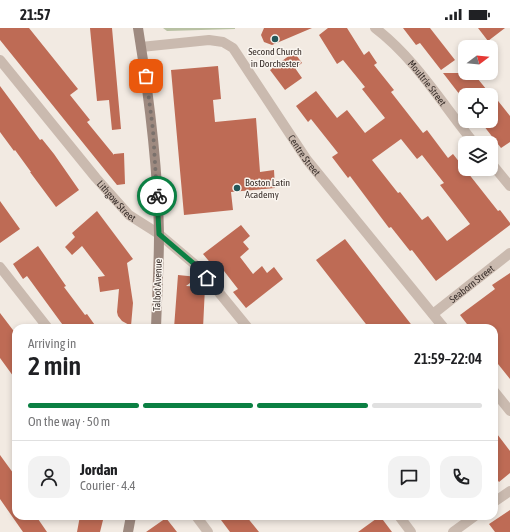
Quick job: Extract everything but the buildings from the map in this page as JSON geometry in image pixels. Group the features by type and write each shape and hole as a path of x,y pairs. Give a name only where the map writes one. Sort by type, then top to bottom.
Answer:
{"main road":[{"name":"Talbot Avenue","path":"138,28 153,130 159,234 156,324"},
{"path":"128,532 130,520"}],"street":[{"name":"Moultrie Street","path":"375,28 404,55 468,136"},
{"name":"Centre Street","path":"141,47 209,40 223,42 233,48 307,160 441,324"},
{"name":"Lithgow Street","path":"0,60 96,178 129,215 159,234 199,268 245,324"},
{"path":"498,171 510,186"},
{"name":"Seaborn Street","path":"432,314 510,253"},
{"path":"0,267 45,324"},
{"path":"498,396 510,411"},
{"path":"498,499 510,491"},
{"path":"199,520 208,532"},
{"path":"402,520 411,532"},
{"path":"453,532 470,520"}],"green space":[{"path":"163,28 235,28 235,29 167,31"}],"way so far":[{"path":"146,76 153,130 157,196"}],"place":[{"name":"Second Church in Dorchester","path":"275,39"},
{"name":"Boston Latin Academy","path":"237,188"}],"route":[{"path":"157,196 159,234 199,268 207,278"}]}
